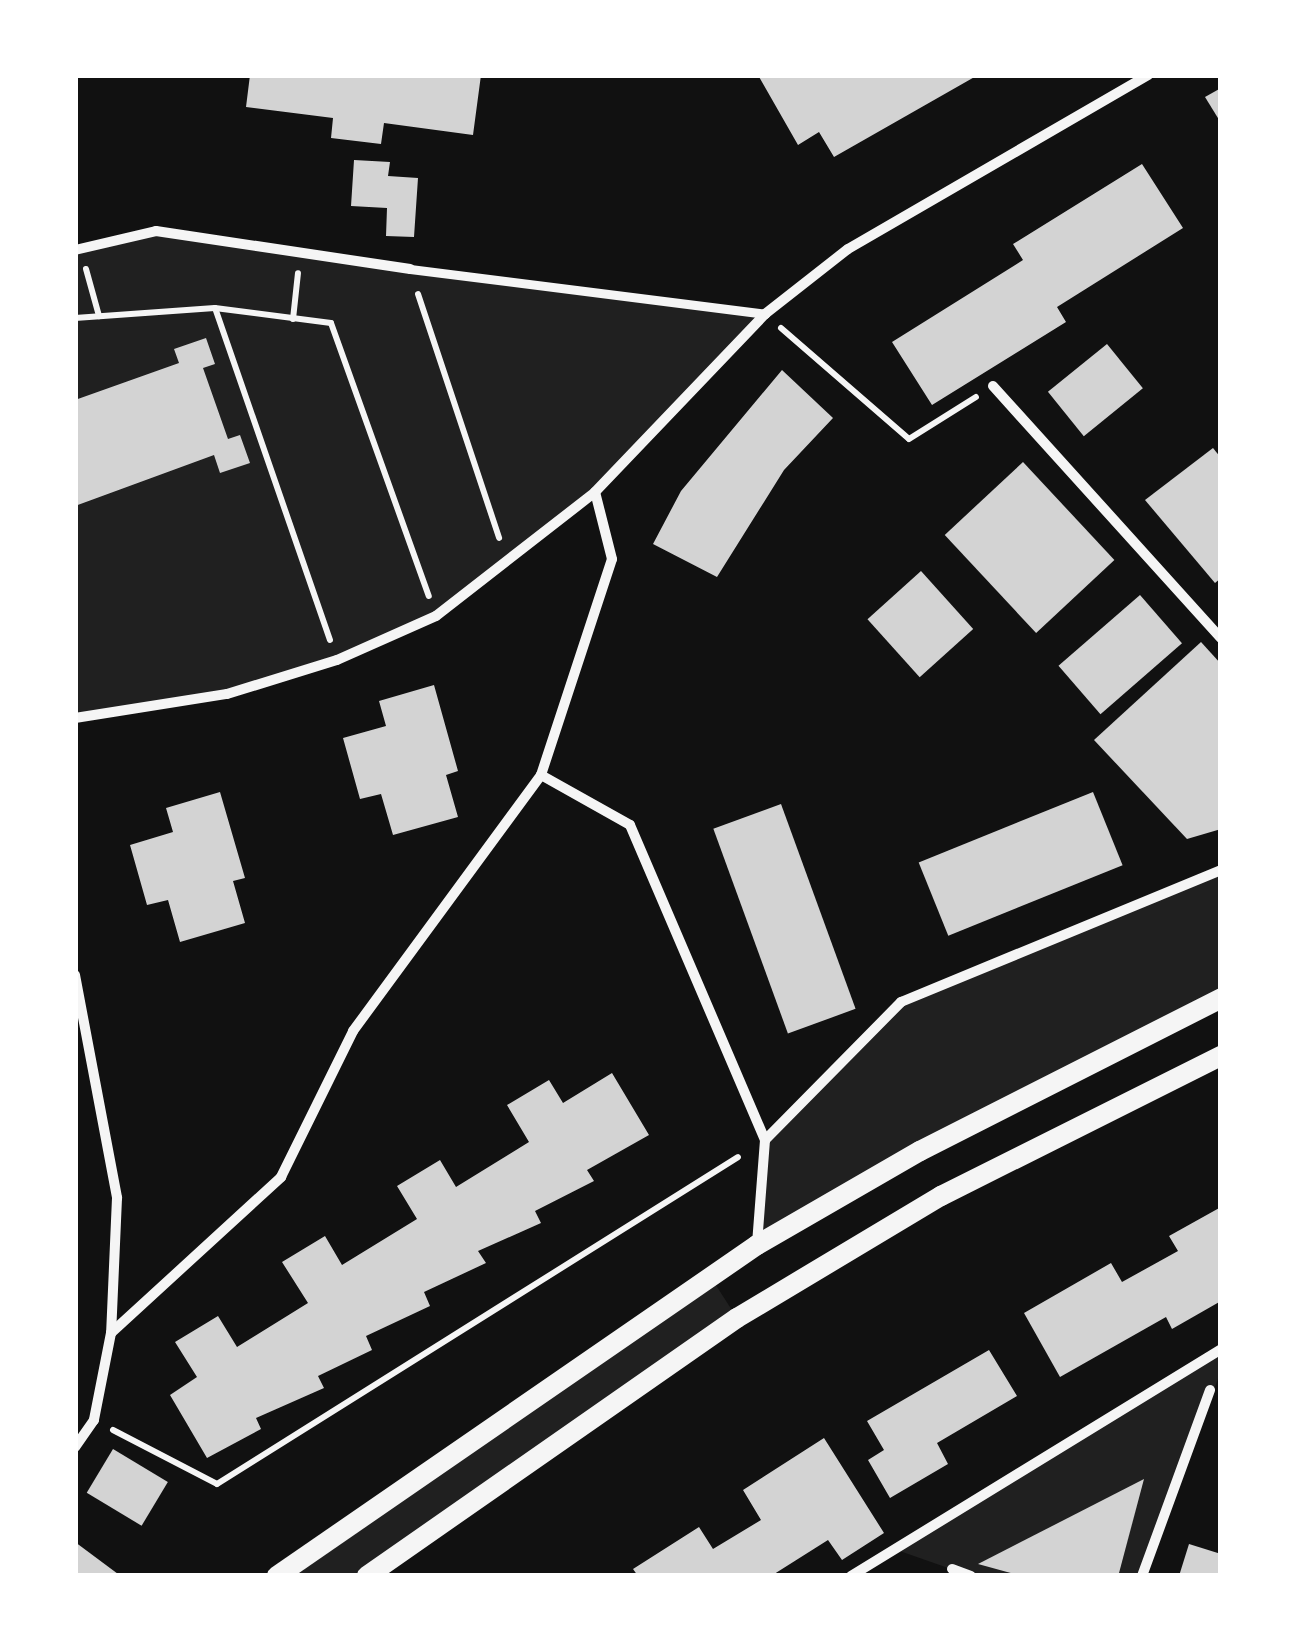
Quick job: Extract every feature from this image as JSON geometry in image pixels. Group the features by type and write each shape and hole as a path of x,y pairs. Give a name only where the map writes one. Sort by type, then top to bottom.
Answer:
{"main road":[{"path":"276,1576 757,1245 920,1150 1221,998"},
{"path":"367,1576 737,1318 940,1196 1221,1056"}],"street":[{"path":"75,718 227,694 337,660 436,616 508,566 595,492 765,314 848,250 1134,79 1148,75"},
{"path":"77,249 156,231 410,269 765,314"},
{"path":"994,386 1221,638"},
{"path":"110,1333 281,1177 353,1031 541,775 612,558 595,492"},
{"path":"541,775 630,825 765,1140 757,1245"},
{"path":"765,1140 901,1002 1221,870"},
{"path":"75,975 117,1198 110,1333 94,1420 75,1447"},
{"path":"851,1576 1221,1350"},
{"path":"1142,1576 1210,1390"},
{"path":"952,1569 972,1576"}],"path":[{"path":"77,249 99,316"},
{"path":"293,318 300,252"},
{"path":"410,269 508,566"},
{"path":"215,308 337,660"},
{"path":"75,318 215,308 331,324 436,616"},
{"path":"765,314 910,439 994,386"},
{"path":"94,1420 216,1484 765,1140"}],"shaded area":[{"path":"156,231 765,314 595,493 436,616 337,660 227,694 75,718 75,250"},
{"path":"1221,870 1221,998 757,1245 765,1140 901,1002"},
{"path":"710,1276 737,1318 367,1576 277,1576"},
{"path":"1221,1349 1221,1371 1142,1576 971,1576 894,1549"}],"building":[{"path":"250,75 481,75 473,135 384,123 381,144 331,138 333,118 246,107"},
{"path":"758,75 978,75 834,157 819,132 798,145"},
{"path":"1221,88 1221,123 1205,97"},
{"path":"354,160 390,162 388,176 418,178 414,237 386,236 387,208 351,206"},
{"path":"1142,164 1183,228 1057,307 1066,322 932,405 892,342 1023,260 1013,244"},
{"path":"206,338 215,364 203,368 228,439 240,435 250,463 220,473 214,455 75,506 75,400 179,363 174,349"},
{"path":"1107,344 1143,388 1084,436 1048,392"},
{"path":"782,370 833,418 784,470 717,577 653,544 681,491"},
{"path":"1213,448 1221,458 1221,578 1215,583 1145,500"},
{"path":"1023,462 1114,560 1036,633 945,535"},
{"path":"921,571 973,629 920,677 867,619"},
{"path":"1140,595 1182,643 1100,714 1058,666"},
{"path":"1201,642 1221,664 1221,829 1187,839 1094,740"},
{"path":"434,685 458,771 446,775 458,817 393,835 381,794 360,799 343,738 386,726 379,701"},
{"path":"220,792 245,878 233,881 245,923 180,942 168,900 147,905 130,845 173,832 166,808"},
{"path":"1093,792 1123,865 948,936 919,862"},
{"path":"781,804 856,1009 788,1033 713,829"},
{"path":"612,1073 649,1135 587,1170 594,1181 535,1211 541,1223 478,1251 486,1263 424,1292 430,1306 366,1336 372,1350 318,1376 324,1388 256,1418 261,1429 207,1458 170,1395 197,1377 175,1342 218,1316 237,1347 308,1303 282,1262 325,1236 342,1265 417,1219 397,1186 440,1160 456,1187 529,1142 507,1105 549,1080 563,1103"},
{"path":"1221,1207 1221,1301 1172,1329 1166,1317 1060,1377 1024,1313 1111,1263 1122,1282 1178,1251 1169,1236"},
{"path":"989,1350 1017,1396 937,1443 948,1464 890,1498 868,1460 884,1450 867,1421"},
{"path":"824,1438 884,1533 842,1560 828,1540 771,1576 638,1576 633,1569 699,1527 713,1549 761,1520 743,1490"},
{"path":"113,1449 168,1482 142,1526 87,1493"},
{"path":"1144,1479 1119,1573 1022,1576 978,1564"},
{"path":"75,1542 118,1574 117,1576 75,1576"},
{"path":"1189,1544 1221,1554 1221,1576 1179,1576"}]}
